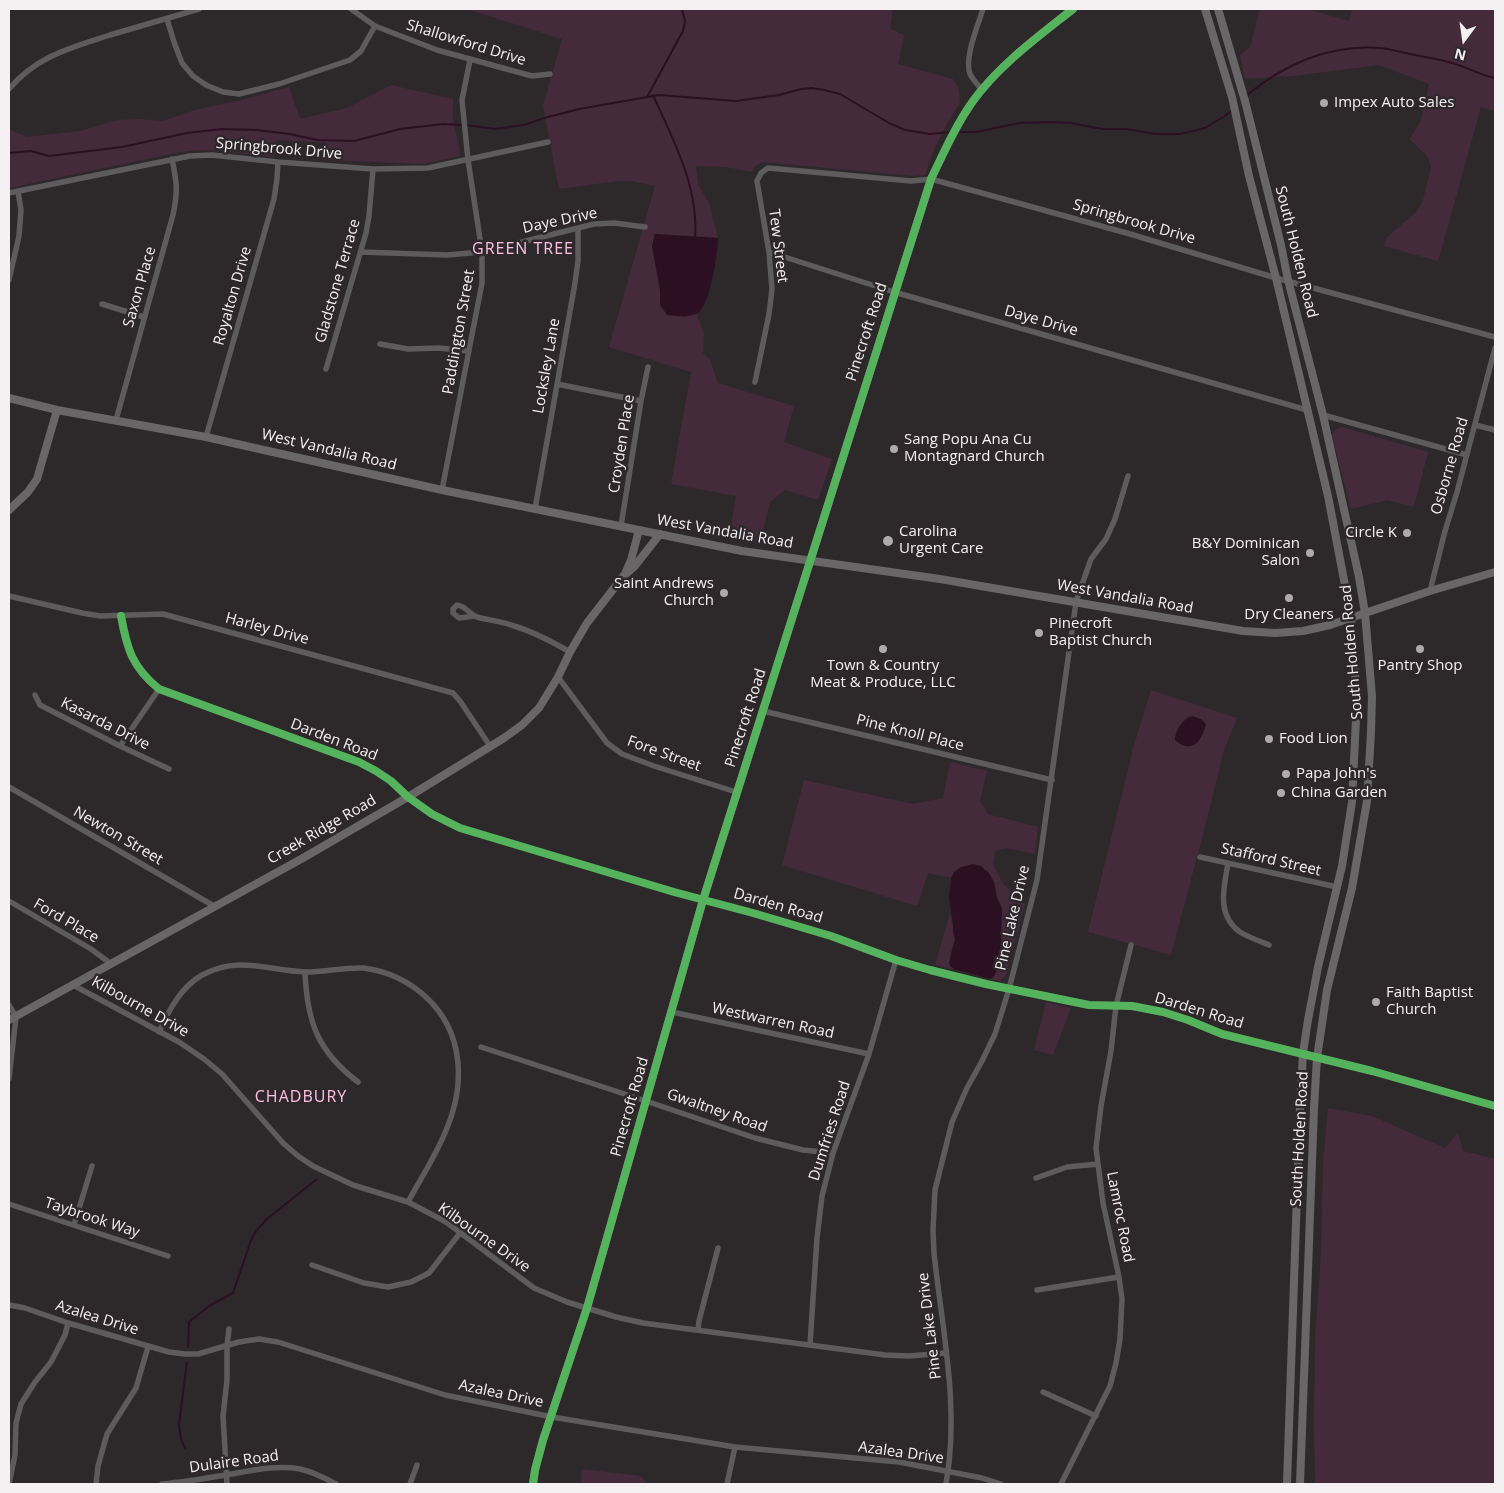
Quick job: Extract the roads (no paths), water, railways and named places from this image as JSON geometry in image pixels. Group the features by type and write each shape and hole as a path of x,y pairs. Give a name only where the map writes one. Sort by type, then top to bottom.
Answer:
{"main road":[{"name":"Pinecroft Road","path":"533,1484 543,1440 587,1308 703,900 931,179 953,133 982,90 1035,39 1073,9"},
{"name":"South Holden Road","path":"1205,9 1232,97 1249,176 1276,278 1328,496 1351,617 1355,662 1355,751 1352,802 1346,848 1318,967 1303,1053 1287,1484"},
{"name":"South Holden Road","path":"1218,9 1254,135 1288,280 1323,415 1359,577 1365,613 1372,696 1367,801 1352,888 1327,990 1317,1058 1300,1484"},
{"name":"West Vandalia Road","path":"9,398 57,410 206,437 442,490 742,551 940,579 1243,631 1275,633 1303,631 1330,625 1430,591 1495,572"},
{"path":"9,510 28,492 37,479 57,410"},
{"name":"Creek Ridge Road","path":"13,1018 303,858 408,797 522,725 539,708 587,622 625,574 639,530"},
{"path":"625,574 634,567 660,534"}],"street":[{"path":"9,89 21,75 53,54 199,9"},
{"name":"Shallowford Drive","path":"351,9 375,26 437,50 532,76 550,74"},
{"path":"982,9 968,65 971,75 982,90"},
{"path":"167,18 182,64 193,76 206,85 223,92 239,94 279,84 350,60 360,51 375,26"},
{"name":"Paddington Street","path":"442,490 482,283 482,252 468,160 462,100 470,60"},
{"name":"Springbrook Drive","path":"9,193 190,156 212,155 373,169 428,168 548,142"},
{"name":"Saxon Place","path":"116,420 176,197 177,182 172,159"},
{"name":"Royalton Drive","path":"206,437 274,199 278,162"},
{"name":"Springbrook Drive","path":"760,173 768,168 911,181 931,179 1139,236 1276,278 1495,337"},
{"name":"Gladstone Terrace","path":"326,369 361,252 369,216 373,169"},
{"name":"Tew Street","path":"755,382 772,289 769,252 757,181 760,173"},
{"path":"9,280 19,236 21,210 18,191"},
{"name":"Daye Drive","path":"361,252 447,255 482,252 594,224 614,222 645,227"},
{"name":"Locksley Lane","path":"535,509 575,283 578,261 578,228"},
{"name":"Daye Drive","path":"769,252 894,292 1307,410"},
{"path":"102,304 144,317"},
{"path":"380,344 408,349 439,348 469,351"},
{"name":"Osborne Road","path":"1430,591 1495,348"},
{"name":"Croyden Place","path":"621,526 648,367"},
{"path":"557,384 641,401"},
{"path":"1323,415 1467,455"},
{"path":"1475,425 1495,430"},
{"name":"Pine Lake Drive","path":"946,1484 949,1472 951,1442 951,1394 934,1253 935,1190 952,1122 966,1088 995,1034 1009,988 1037,880 1076,602 1091,559 1106,539 1115,519 1128,476"},
{"name":"Harley Drive","path":"9,596 100,616 163,614 452,693 460,701 490,746"},
{"name":"Darden Road","path":"121,616 126,642 136,664 146,679 159,689 359,762 376,771 432,814 460,828 664,890 831,936 896,960 956,977 1089,1005 1132,1006 1163,1012 1222,1034 1372,1071 1495,1106"},
{"path":"475,616 528,630 570,652"},
{"name":"Fore Street","path":"558,677 607,743 622,754 736,792"},
{"path":"120,746 159,689"},
{"name":"Kasarda Drive","path":"35,695 40,705 169,769"},
{"name":"Pine Knoll Place","path":"763,711 1052,780"},
{"name":"Newton Street","path":"9,787 214,906"},
{"name":"Stafford Street","path":"1200,857 1337,888"},
{"path":"1228,863 1222,894 1224,908 1230,923 1241,932 1269,944"},
{"name":"Ford Place","path":"9,901 91,949 110,963"},
{"name":"Lamroc Road","path":"1061,1484 1110,1386 1116,1363 1122,1319 1120,1277 1103,1203 1096,1148 1112,1050 1116,1006 1132,945"},
{"name":"Dumfries Road","path":"810,1345 817,1238 828,1170 869,1054 896,960"},
{"path":"159,1032 167,1015 187,986 202,975 234,964 305,972 364,968 405,980 435,1005 448,1024 458,1051 459,1080 456,1104 447,1129 408,1202"},
{"path":"305,972 306,996 310,1016 318,1037 331,1056 358,1082"},
{"name":"Kilbourne Drive","path":"73,985 196,1053 222,1074 283,1143 313,1166 353,1185 408,1202 446,1222 534,1288 587,1308 643,1323 899,1356 946,1353"},
{"path":"9,1005 13,1018 9,1079"},
{"name":"Westwarren Road","path":"672,1012 869,1054"},
{"name":"Gwaltney Road","path":"481,1047 646,1100 755,1138 803,1150 833,1153"},
{"path":"1036,1178 1067,1167 1098,1164"},
{"path":"74,1225 92,1166"},
{"name":"Taybrook Way","path":"9,1204 168,1256"},
{"path":"312,1266 364,1283 380,1286 388,1287 411,1282 429,1273 460,1233"},
{"path":"698,1330 698,1321 718,1248"},
{"path":"1037,1290 1120,1277"},
{"name":"Azalea Drive","path":"9,1305 25,1308 148,1347 185,1354 198,1354 239,1342 259,1339 278,1342 445,1395 552,1417 735,1447 899,1462 982,1478 1001,1484"},
{"path":"9,1484 15,1455 16,1423 21,1404 51,1362 65,1335 68,1323"},
{"path":"227,1484 223,1416 227,1380 229,1329"},
{"path":"96,1484 98,1466 107,1434 136,1388 148,1347"},
{"path":"1043,1392 1096,1416"},
{"path":"727,1484 735,1447"},
{"path":"410,1484 418,1465"},
{"name":"Dulaire Road","path":"162,1484 187,1483 283,1466 303,1469 336,1484"}],"waterway":[{"path":"647,97 683,31 685,21 682,9"},
{"path":"1246,96 1276,74 1292,66 1326,53 1343,49 1384,48 1442,60 1495,78"},
{"path":"467,125 495,129 523,125 579,109 659,95 736,101 812,88 840,94 889,123 905,130 930,134 951,132"},
{"path":"653,95 676,146 689,182 693,200 695,237"},
{"path":"956,132 976,132 1019,123 1053,122 1071,123 1102,129 1126,129 1155,134 1180,134 1205,128 1233,110"},
{"path":"9,153 31,151 49,156 122,147 187,133 221,129 257,130 317,140 354,141 400,129 443,124 462,125"},
{"path":"188,1347 189,1322 209,1306 233,1293 251,1240 257,1230 267,1219 317,1179"},
{"path":"185,1448 181,1439 179,1425 187,1362"}],"place":[{"name":"Impex Auto Sales","path":"1324,103"},
{"name":"Sang Popu Ana Cu Montagnard Church","path":"894,449"},
{"name":"Circle K","path":"1407,533"},
{"name":"Carolina Urgent Care","path":"888,541"},
{"name":"B&Y Dominican Salon","path":"1310,553"},
{"name":"Saint Andrews Church","path":"724,593"},
{"name":"Dry Cleaners","path":"1289,598"},
{"name":"Pinecroft Baptist Church","path":"1039,633"},
{"name":"Town & Country Meat & Produce, LLC","path":"883,649"},
{"name":"Pantry Shop","path":"1420,649"},
{"name":"Food Lion","path":"1269,739"},
{"name":"Papa John's","path":"1286,774"},
{"name":"China Garden","path":"1281,793"},
{"name":"Faith Baptist Church","path":"1376,1002"}],"district":[{"name":"GREEN TREE","path":"523,249"},
{"name":"CHADBURY","path":"301,1097"}]}
